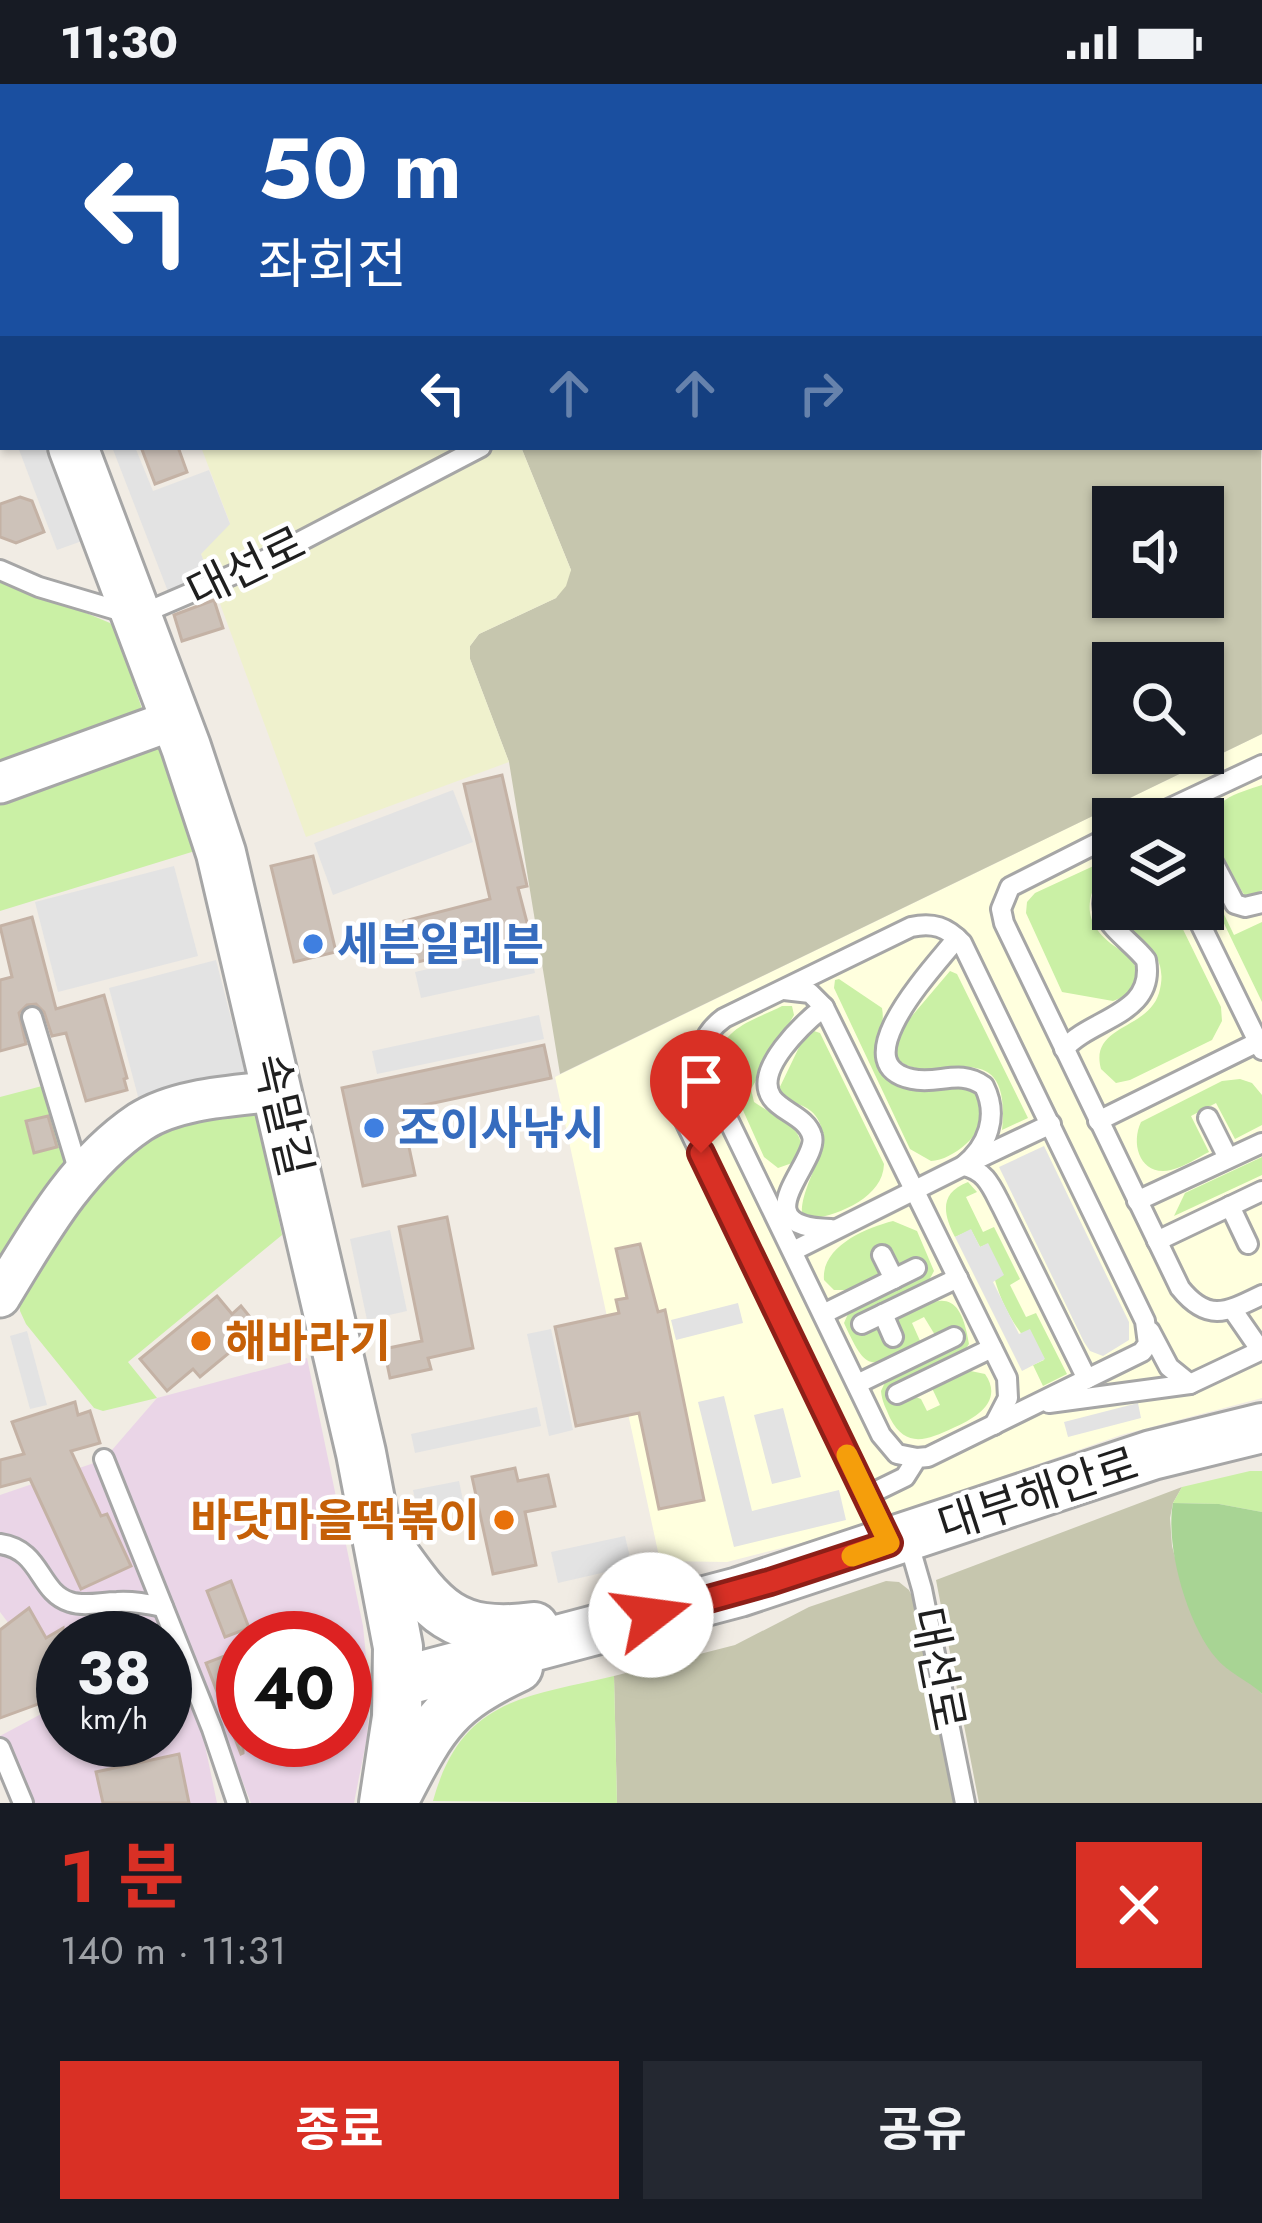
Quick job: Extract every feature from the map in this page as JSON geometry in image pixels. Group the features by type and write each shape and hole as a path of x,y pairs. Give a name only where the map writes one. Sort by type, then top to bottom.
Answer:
{"street":[{"name":"속말길","path":"75,450 176,719 232,893 393,1610 399,1682 388,1803"},
{"path":"0,783 176,719"},
{"path":"0,1297 80,1176 141,1121 174,1108 277,1090"},
{"name":"대부해안로","path":"399,1682 770,1582 1152,1455 1258,1430"},
{"path":"378,1532 416,1587 442,1614 484,1630 542,1626 663,1598 708,1600"},
{"path":"388,1803 428,1734 472,1691 540,1660 742,1606 770,1582"}],"lane":[{"name":"대선로","path":"0,570 39,587 137,616 251,567 476,450"},
{"path":"1208,798 1262,765"},
{"path":"1092,845 1021,879 1004,898 1004,923 1180,1288 1203,1310 1232,1309 1262,1295"},
{"path":"1224,883 1235,904 1262,903"},
{"path":"917,1459 889,1446 708,1078 702,1052 709,1029 911,927 940,926 958,938 1145,1321 1169,1367 1190,1384"},
{"path":"1064,1048 1084,1029 1129,1010 1146,986 1146,961 1114,930"},
{"path":"1098,1120 1261,1044 1204,930"},
{"path":"958,938 898,1014 886,1042 890,1063 905,1077 964,1076 984,1086 992,1109 989,1130 983,1146 963,1166"},
{"path":"778,991 810,993 824,1007 1009,1388 1006,1406 994,1425"},
{"path":"824,1007 781,1051 767,1087 774,1101 802,1122 813,1138 792,1180 790,1212 801,1225 835,1229"},
{"path":"32,1017 80,1176"},
{"name":"대선로","path":"668,1084 866,1496 898,1540 922,1589 965,1803"},
{"path":"1208,1118 1228,1158"},
{"path":"793,1250 1051,1124"},
{"path":"1137,1201 1262,1143"},
{"path":"963,1166 988,1180 1087,1379"},
{"path":"1157,1241 1262,1191"},
{"path":"1230,1206 1248,1244"},
{"path":"882,1255 894,1279"},
{"path":"823,1314 916,1268"},
{"path":"862,1324 958,1278"},
{"path":"1038,1403 1190,1384 1262,1350 1232,1309"},
{"path":"883,1314 893,1336"},
{"path":"866,1496 905,1477 917,1459 1142,1352 1148,1344 1145,1321"},
{"path":"921,1326 932,1347"},
{"path":"857,1384 954,1337"},
{"path":"898,1394 992,1348"},
{"path":"922,1382 932,1403"},
{"path":"104,1459 236,1803"},
{"path":"0,1544 32,1559 58,1597 73,1604 138,1602 164,1607"},
{"path":"0,1748 22,1803"}],"shaded area":[{"path":"19,450 48,450 82,541 57,550"},
{"path":"113,450 136,450 153,491 209,470 230,524 201,554 210,578 169,594"},
{"path":"202,450 464,450 210,578 201,554 230,523"},
{"path":"490,450 522,450 571,570 556,598 479,634 470,646 470,659 509,762 306,837 215,590"},
{"path":"522,450 1261,450 1262,734 1224,752 1224,642 1092,642 1092,774 1179,774 1130,798 1092,798 1092,816 560,1074 509,762 470,659 470,646 479,634 556,598 571,570"},
{"path":"1262,734 1262,1398 1121,1435 841,1533 727,1562 660,1561 555,1077 1092,816 1092,930 1224,930 1224,798 1130,798 1180,774 1224,774 1224,752"},
{"path":"453,790 473,842 333,895 314,843"},
{"path":"174,866 198,956 58,992 35,902"},
{"path":"529,946 535,973 421,998 415,972"},
{"path":"216,960 246,1076 140,1104 109,988"},
{"path":"539,1015 544,1039 377,1074 372,1051"},
{"path":"1044,1146 1129,1322 1129,1340 1103,1356 1090,1351 1084,1342 999,1167"},
{"path":"971,1229 980,1247 988,1243 1004,1275 993,1282 1019,1334 1030,1329 1045,1359 1022,1371 955,1237"},
{"path":"390,1230 407,1311 367,1320 350,1239"},
{"path":"738,1303 743,1323 676,1340 671,1320"},
{"path":"551,1329 573,1430 549,1436 527,1334"},
{"path":"27,1331 47,1405 30,1409 10,1336"},
{"path":"307,1358 360,1611 216,1611 216,1714 192,1653 192,1611 175,1611 112,1450 157,1398"},
{"path":"724,1396 752,1511 839,1490 846,1520 734,1547 698,1402"},
{"path":"1138,1403 1141,1418 1068,1437 1064,1422"},
{"path":"537,1407 541,1426 415,1453 411,1434"},
{"path":"783,1408 801,1477 772,1484 754,1415"},
{"path":"94,1463 154,1611 36,1611 36,1659 0,1612 0,1495"},
{"path":"459,1481 464,1505 418,1514 413,1490"},
{"path":"1182,1487 1170,1518 1185,1594 1204,1639 1262,1694 1262,1803 979,1803 936,1580"},
{"path":"625,1536 632,1566 558,1583 551,1552"},
{"path":"886,1581 899,1582 909,1590 917,1606 954,1803 617,1803 614,1676 735,1645 809,1607"},
{"path":"192,1706 217,1803 31,1803 0,1736 36,1717 36,1767 192,1767"},
{"path":"237,1767 361,1767 354,1803 251,1803"}],"green space":[{"path":"0,577 110,623 144,715 0,769"},
{"path":"160,743 195,851 0,911 0,801"},
{"path":"1262,785 1262,890 1246,898 1224,858 1224,801"},
{"path":"1092,867 1092,930 1131,956 1139,977 1131,994 1113,1001 1062,992 1026,913 1027,902 1035,893"},
{"path":"1224,914 1234,935 1262,922 1262,1002 1224,923"},
{"path":"1129,930 1183,930 1221,1007 1222,1021 1212,1040 1116,1083 1101,1069 1100,1055 1111,1035 1144,1014 1159,993 1161,974 1150,949"},
{"path":"950,971 957,974 1028,1118 1002,1130 1002,1097 994,1078 980,1069 908,1066 895,1055 900,1030"},
{"path":"839,979 882,1008 877,1049 886,1078 912,1090 965,1085 982,1100 982,1122 955,1153 931,1161 910,1149 834,988"},
{"path":"782,1006 792,1006 794,1015 751,1089 754,1102 797,1133 800,1151 795,1162 778,1168 764,1157 719,1057 734,1031"},
{"path":"814,1031 820,1033 884,1164 882,1176 868,1195 847,1208 812,1219 802,1212 821,1147 819,1122 807,1108 777,1093 803,1039"},
{"path":"1222,1081 1252,1083 1262,1095 1262,1125 1235,1139 1216,1103 1191,1116 1209,1152 1171,1170 1145,1164 1137,1140 1141,1122"},
{"path":"46,1085 67,1165 0,1271 0,1097"},
{"path":"229,1109 257,1114 282,1235 128,1362 157,1398 103,1411 94,1408 26,1324 20,1295 75,1201 115,1163 163,1128"},
{"path":"1262,1157 1262,1175 1174,1216 1185,1193"},
{"path":"968,1182 977,1192 966,1197 983,1232 994,1227 1020,1279 1010,1285 1026,1317 1036,1313 1067,1374 1043,1386 1033,1365 1044,1360 1005,1307 988,1244 980,1247 971,1230 955,1237 948,1220 948,1198"},
{"path":"893,1221 917,1231 934,1271 927,1284 853,1318 860,1334 879,1329 891,1345 903,1339 894,1319 944,1301 959,1311 969,1344 962,1354 891,1388 921,1399 927,1411 940,1405 931,1386 966,1370 985,1374 990,1384 989,1400 978,1414 926,1438 910,1438 896,1428 881,1391 887,1378 962,1342 956,1328 935,1335 924,1317 912,1323 921,1343 873,1362 860,1353 844,1323 851,1307 924,1275 917,1258 848,1290 834,1290 824,1280 825,1268 837,1249 858,1234"},
{"path":"1262,1471 1262,1512 1219,1504 1173,1503 1182,1487"},
{"path":"1173,1503 1219,1504 1262,1512 1262,1694 1221,1663 1196,1625 1175,1562"},
{"path":"614,1676 617,1803 433,1801 460,1741 479,1722 525,1698"}],"building":[{"path":"142,450 179,450 187,472 155,484"},
{"path":"20,497 32,501 44,532 16,543 0,537 0,504"},
{"path":"214,600 223,628 182,641 174,615"},
{"path":"502,775 527,886 518,888 530,934 414,963 404,921 490,899 464,784"},
{"path":"313,856 336,952 294,962 271,866"},
{"path":"32,917 56,1009 104,995 127,1090 86,1101 66,1033 52,1036 36,1004 19,1013 26,1044 0,1051 0,980 12,977 0,926"},
{"path":"544,1045 551,1078 401,1110 415,1175 363,1186 342,1088"},
{"path":"48,1116 57,1147 34,1153 26,1121"},
{"path":"447,1217 473,1348 428,1358 431,1369 390,1378 384,1349 422,1341 399,1227"},
{"path":"640,1244 658,1312 665,1310 704,1500 659,1509 639,1413 576,1426 555,1327 619,1313 616,1300 627,1298 616,1249"},
{"path":"217,1296 232,1314 241,1306 259,1328 200,1377 193,1369 167,1391 140,1359"},
{"path":"75,1402 78,1415 90,1411 100,1443 71,1451 131,1566 81,1589 30,1479 0,1487 0,1460 24,1454 12,1422"},
{"path":"515,1468 518,1481 548,1475 555,1506 525,1512 536,1565 493,1574 472,1477"},
{"path":"231,1581 242,1611 216,1614 207,1591"},
{"path":"29,1608 36,1620 36,1705 0,1718 0,1630"},
{"path":"216,1659 216,1689 206,1663"},
{"path":"119,1767 182,1767 189,1803 103,1803 96,1772"}],"slow traffic":[{"path":"847,1455 889,1543 852,1556"}],"place":[{"name":"세븐일레븐","path":"313,944"},
{"name":"조이사낚시","path":"374,1128"},
{"name":"해바라기","path":"201,1341"},
{"name":"바닷마을떡볶이","path":"504,1520"}],"route":[{"path":"651,1615 889,1543 701,1153"}]}
